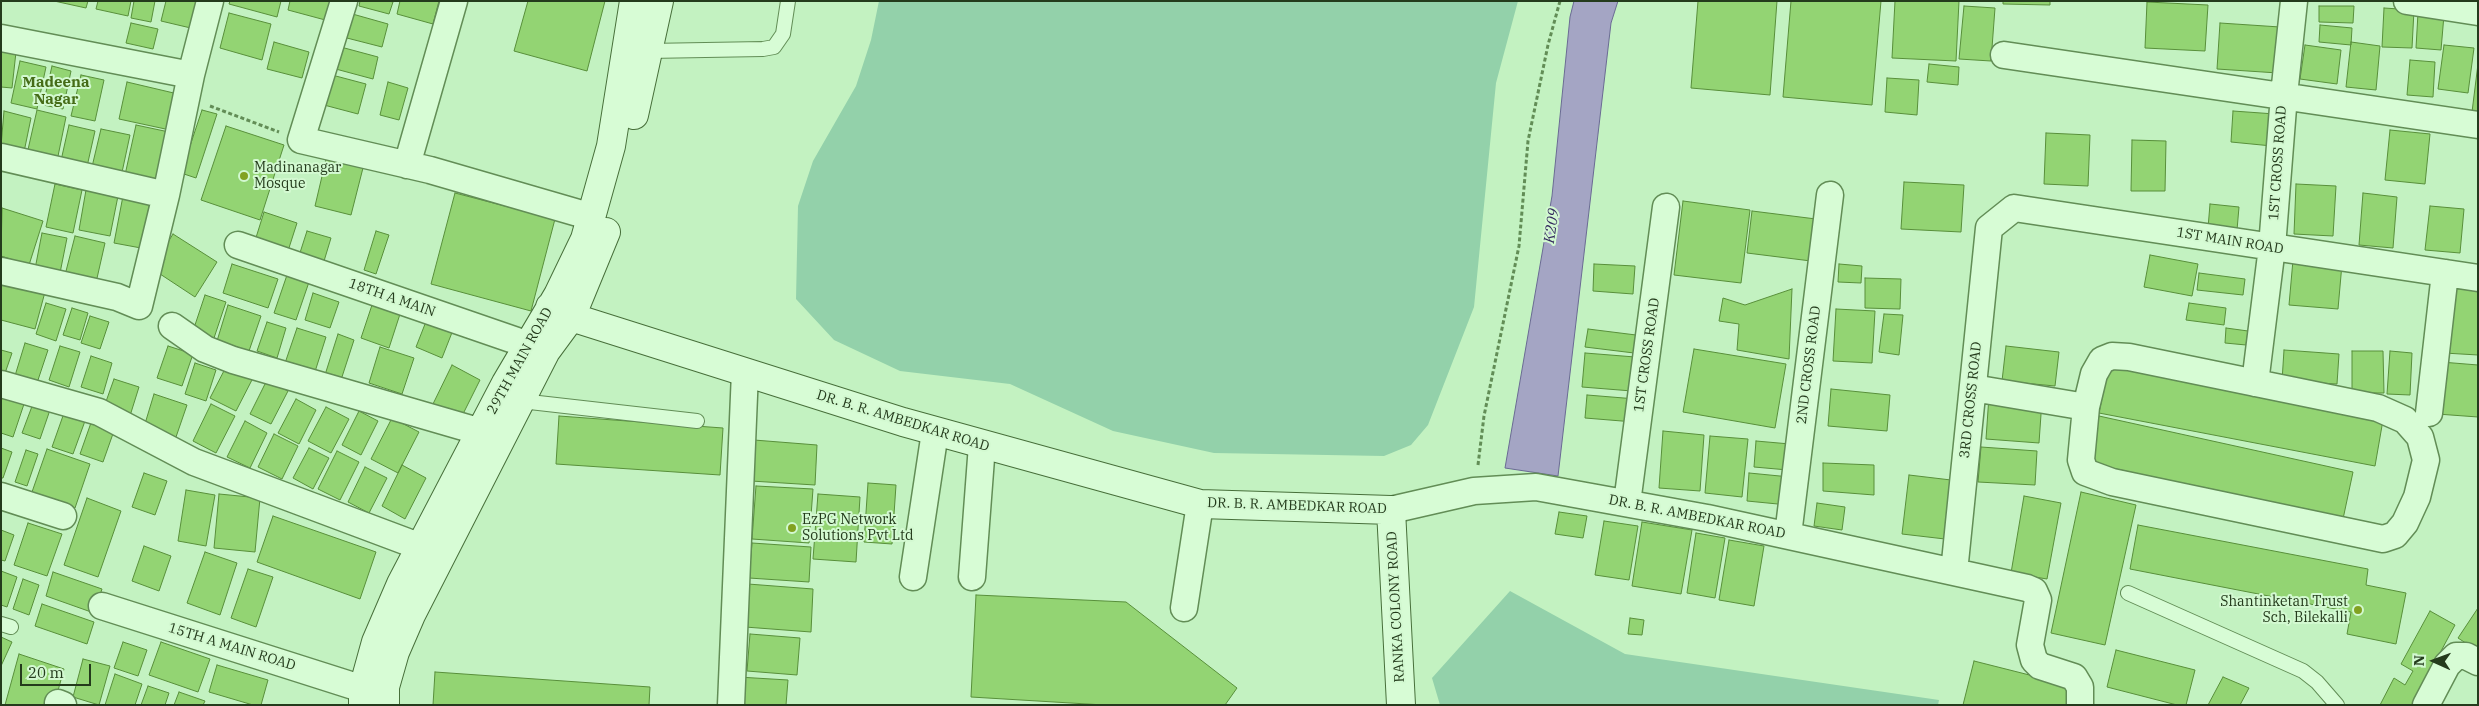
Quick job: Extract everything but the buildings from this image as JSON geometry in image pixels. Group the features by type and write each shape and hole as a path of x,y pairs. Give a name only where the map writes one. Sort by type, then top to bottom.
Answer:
{"main road":[{"name":"29TH MAIN ROAD","path":"560,312 592,217 611,146 634,1"},
{"name":"29TH MAIN ROAD","path":"363,697 376,642 401,584 480,432 560,312 603,243 624,162 658,1"},
{"name":"DR. B. R. AMBEDKAR ROAD","path":"560,312 935,432 1200,504 1392,510"},
{"name":"29TH MAIN ROAD","path":"385,705 385,687 411,615 521,401 536,348"},
{"name":"RANKA COLONY ROAD","path":"1392,510 1401,705"}],"street":[{"path":"1,270 117,297 139,306 166,195 188,86 210,1"},
{"path":"344,1 301,140 407,165 592,217"},
{"path":"407,165 454,1"},
{"name":"1ST CROSS ROAD","path":"2255,384 2272,247 2284,95 2294,1"},
{"path":"2407,1 2478,12"},
{"path":"1,38 188,86"},
{"path":"2004,55 2478,125"},
{"path":"1,157 166,195"},
{"name":"2ND CROSS ROAD","path":"1788,536 1830,195"},
{"name":"1ST CROSS ROAD","path":"1627,503 1666,207"},
{"name":"1ST MAIN ROAD","path":"1989,228 2014,208 2478,278"},
{"name":"3RD CROSS ROAD","path":"1954,572 1989,228"},
{"name":"18TH A MAIN","path":"238,245 536,348"},
{"path":"2429,413 2444,273"},
{"path":"172,326 205,349 233,360 480,432"},
{"path":"2112,356 2129,357 2378,408 2405,420 2410,425 2420,436 2426,460 2417,497 2405,523 2395,535 2383,539 2112,482 2085,472 2081,460 2086,407 2094,374 2102,360 2112,356"},
{"path":"731,705 745,372"},
{"path":"1,384 99,412 194,462 421,547"},
{"path":"1972,388 2086,407"},
{"path":"913,577 935,432"},
{"path":"972,577 982,445"},
{"name":"DR. B. R. AMBEDKAR ROAD","path":"1392,510 1474,491 1536,487 1627,503 1788,536 2034,591 2038,600 2030,645 2031,653 2034,660 2040,666 2074,677 2080,687 2080,705"},
{"path":"1,496 63,516"},
{"path":"1184,608 1200,504"},
{"name":"15TH A MAIN ROAD","path":"102,606 363,697"},
{"path":"2426,705 2446,665 2456,656 2466,656 2478,662"}],"lane":[{"path":"648,51 762,49 774,47 783,34 788,1"},
{"path":"521,401 697,421"},
{"path":"2128,593 2303,671 2318,682 2337,705"}],"path":[{"path":"1474,491 1484,416 1519,246 1528,142 1548,45 1560,1"},
{"path":"188,86 301,140"}],"green space":[{"path":"879,1 1518,1 1496,83 1474,307 1428,425 1411,445 1384,456 1214,453 1113,431 1010,384 900,371 834,340 796,299 798,206 813,161 856,86 871,40"},
{"path":"1510,591 1625,654 1939,700 1938,705 1440,705 1432,678"}],"water":[{"name":"K209","path":"1574,1 1618,1 1611,23 1558,476 1505,468 1552,196 1570,17"}],"place":[{"name":"Madinanagar Mosque","path":"244,176"},
{"name":"EzPG Network Solutions Pvt Ltd","path":"792,528"},
{"name":"Shantinketan Trust Sch, Bilekalli","path":"2358,610"}],"district":[{"name":"Madeena Nagar","path":"56,92"}]}
